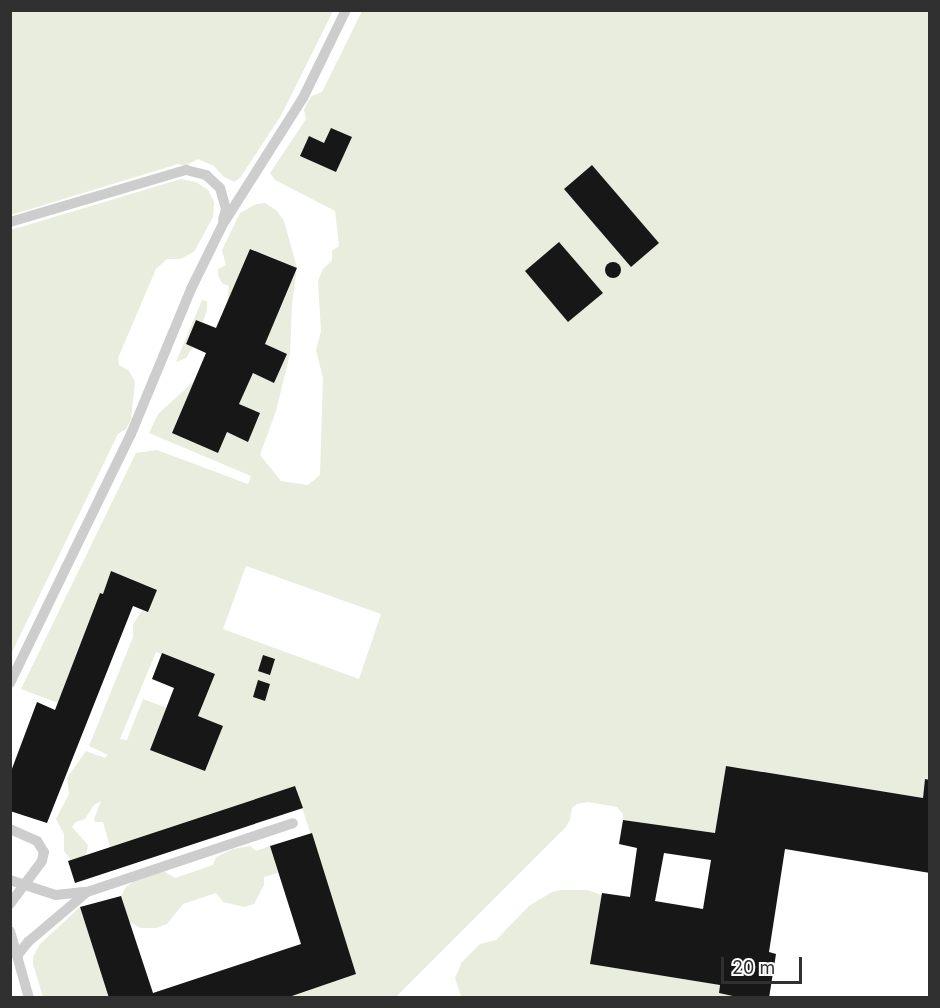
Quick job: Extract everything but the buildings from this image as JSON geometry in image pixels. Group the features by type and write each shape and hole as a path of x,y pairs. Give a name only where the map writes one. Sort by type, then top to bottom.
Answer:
{"lane":[{"path":"10,683 131,434 191,289 223,224 303,98 346,10"},
{"path":"10,222 186,170 206,175 219,188 226,208 223,224"},
{"path":"10,880 56,895 87,892 292,823"},
{"path":"10,829 35,839 44,849 42,861 10,904"},
{"path":"17,956 28,942 87,892"},
{"path":"10,931 29,998"}],"shaded area":[{"path":"11,11 333,11 282,114 240,178 234,182 223,176 214,166 198,159 185,166 178,164 11,215"},
{"path":"362,11 929,11 930,780 925,780 923,798 726,766 715,833 623,820 623,814 617,807 588,802 577,804 572,808 570,820 565,828 396,997 286,997 356,974 295,786 110,847 103,822 95,822 94,819 101,801 94,805 85,819 76,822 72,827 88,845 86,855 71,860 64,851 64,834 56,819 69,794 67,778 86,751 105,758 108,755 89,746 133,637 133,625 143,610 148,612 157,590 111,571 103,594 100,593 58,703 21,689 136,453 157,450 248,484 251,476 149,433 158,414 194,381 172,433 218,453 227,432 247,441 239,404 253,373 274,383 287,355 265,344 297,269 292,304 290,354 276,411 260,455 281,481 308,485 320,475 323,378 316,350 321,331 318,281 323,269 332,260 332,251 339,246 335,211 275,180 270,173 306,119 304,110 307,103 312,96 322,92","holes":["592,165 659,243 631,267 564,189","246,566 381,614 359,679 223,629","156,652 215,674 198,716 223,726 205,771 150,750 167,708 143,699 127,740 120,739"]},
{"path":"181,179 196,182 208,190 214,202 213,217 194,252 180,259 167,259 156,269 118,358 119,365 129,371 135,382 131,419 126,429 118,434 11,654 11,230"},
{"path":"265,203 277,211 284,221 297,269 251,249 227,303 229,286 222,283 218,269 226,265 222,250 240,213 256,204"},
{"path":"202,300 207,301 203,322 196,320 186,344 193,347 186,358 176,362"},
{"path":"250,846 256,851 270,846 278,873 264,877 264,885 254,904 244,907 223,902 216,893 183,904 167,924 156,928 141,928 129,922 121,896 126,887 138,878 152,872 165,872 175,878 213,865 216,857 233,849"},
{"path":"587,890 602,895 591,964 720,985 719,993 742,997 461,996 455,978 462,962 480,944 496,940 529,906 552,892"},
{"path":"80,907 109,997 43,997 33,957 40,944"}]}
